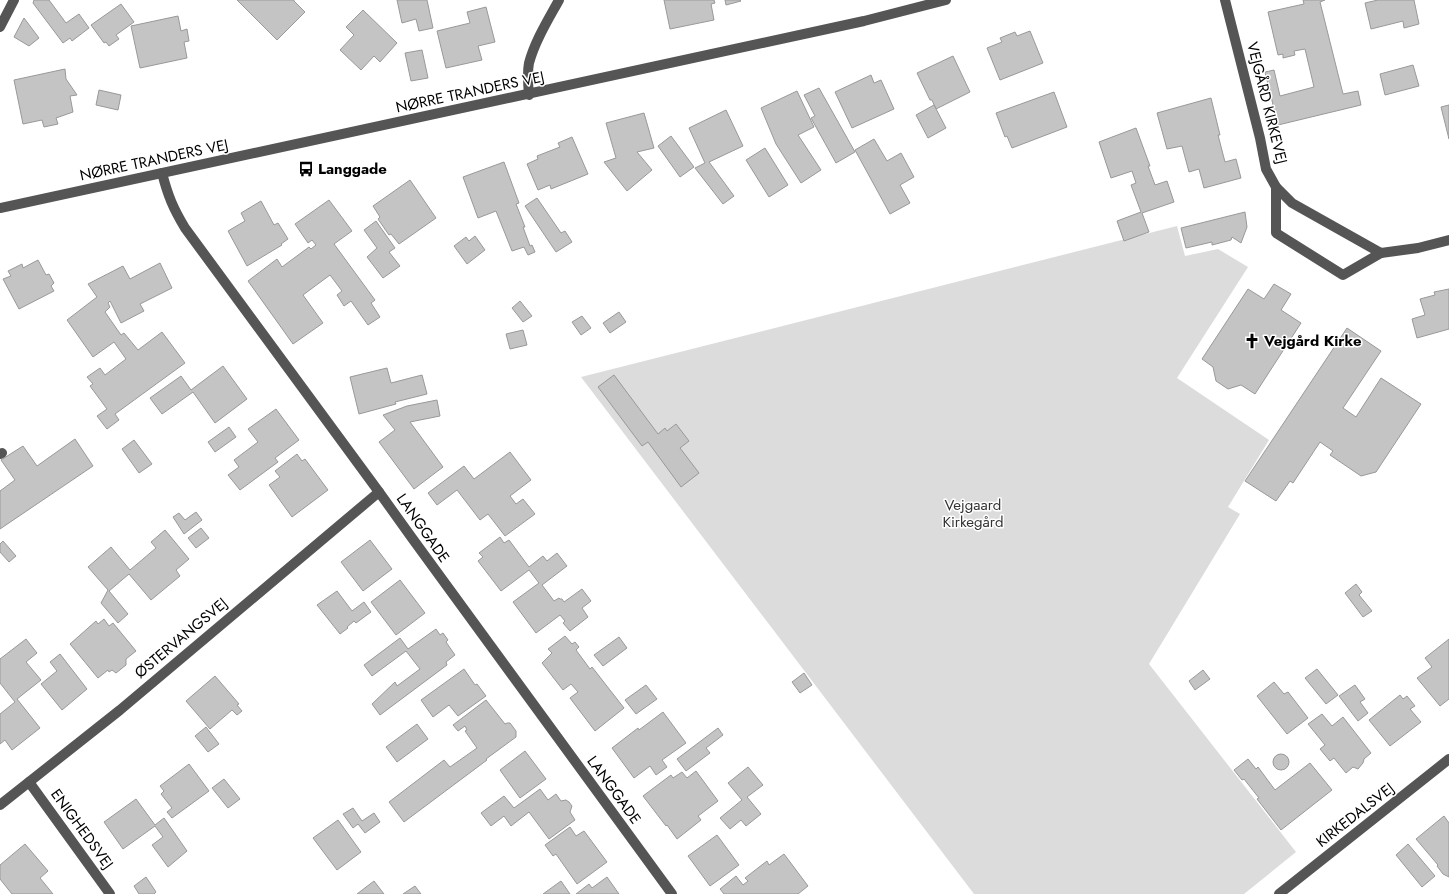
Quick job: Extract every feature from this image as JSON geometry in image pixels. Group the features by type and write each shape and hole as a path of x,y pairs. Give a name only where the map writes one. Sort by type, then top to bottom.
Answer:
{"street":[{"path":"0,27 14,0"},
{"path":"529,94 529,64 539,37 559,0"},
{"name":"NØRRE TRANDERS VEJ","path":"0,208 864,21 946,0"},
{"name":"VEJGÅRD KIRKEVEJ","path":"1226,0 1260,138 1266,169 1276,187 1292,203 1381,253"},
{"name":"LANGGADE","path":"162,173 172,206 185,228 380,492 672,894"},
{"path":"1276,187 1276,233 1343,274 1381,253 1418,248 1449,240"},
{"name":"ØSTERVANGSVEJ","path":"0,805 120,710 380,492"},
{"name":"KIRKEDALSVEJ","path":"1279,894 1449,759"},
{"name":"ENIGHEDSVEJ","path":"29,782 110,894"}],"green space":[{"name":"Vejgaard Kirkegård","path":"1177,226 1185,256 1218,249 1248,267 1177,378 1269,440 1228,507 1240,514 1149,664 1296,852 1244,894 974,894 581,377"}],"building":[{"path":"34,0 49,0 66,23 79,14 89,28 72,41 70,38 63,43 33,3"},
{"path":"237,0 294,0 305,12 277,40"},
{"path":"397,0 427,0 433,28 419,31 416,19 402,23"},
{"path":"664,0 714,0 715,3 711,4 714,20 670,29"},
{"path":"725,0 740,0 741,1 726,5"},
{"path":"1303,0 1325,0 1320,2 1343,94 1358,91 1361,105 1278,125 1265,72 1274,70 1280,96 1314,87 1305,49 1294,51 1295,55 1283,58 1283,54 1278,55 1268,12 1304,4"},
{"path":"1378,0 1414,0 1419,24 1404,28 1403,21 1371,29 1365,3"},
{"path":"121,4 134,22 116,35 119,39 109,46 106,42 104,43 91,25"},
{"path":"486,7 495,42 478,46 482,60 446,68 437,31 470,23 467,12"},
{"path":"363,10 397,43 380,62 374,56 361,70 340,50 354,35 346,27"},
{"path":"178,16 181,31 187,29 189,41 184,42 187,58 140,68 131,26"},
{"path":"24,18 39,38 29,46 14,37"},
{"path":"1030,31 1043,63 1000,80 987,48 1002,42 1000,38 1015,32 1017,36"},
{"path":"422,50 428,78 411,81 405,53"},
{"path":"953,56 970,92 936,109 917,73"},
{"path":"1413,65 1419,86 1385,95 1380,74"},
{"path":"65,69 66,79 77,95 70,96 73,112 56,118 58,124 44,127 42,120 23,124 14,80"},
{"path":"871,75 874,83 881,80 894,109 852,128 835,92"},
{"path":"819,88 855,152 836,163 811,118 815,116 804,95"},
{"path":"99,90 121,95 118,110 96,105"},
{"path":"797,91 814,127 798,135 821,170 801,183 776,144 761,108"},
{"path":"1054,92 1067,127 1012,148 1007,136 1005,137 996,113"},
{"path":"1211,98 1225,162 1236,159 1241,178 1204,188 1199,169 1189,172 1182,146 1167,149 1157,113"},
{"path":"934,105 946,128 928,138 916,115"},
{"path":"1449,105 1449,139 1441,107"},
{"path":"726,110 743,146 709,162 734,196 723,204 695,168 705,163 689,128"},
{"path":"644,113 654,148 637,152 652,170 627,191 604,162 616,158 606,123"},
{"path":"1136,128 1150,166 1148,166 1155,185 1167,181 1174,202 1142,213 1149,232 1124,241 1117,221 1141,212 1131,185 1136,183 1132,171 1111,178 1099,142"},
{"path":"671,136 694,167 680,177 658,146"},
{"path":"572,137 588,174 551,189 550,185 538,190 527,164 538,159 537,156 560,147 558,143"},
{"path":"874,139 887,161 901,153 914,177 900,185 910,203 890,214 855,150"},
{"path":"765,148 788,185 769,197 746,160"},
{"path":"504,162 519,203 516,204 525,227 523,227 530,246 532,245 535,252 528,255 524,247 512,251 496,211 478,218 463,177"},
{"path":"410,180 436,218 399,244 391,234 389,235 378,219 380,217 373,206"},
{"path":"537,198 561,233 565,231 572,242 556,252 525,206"},
{"path":"329,200 352,231 334,244 375,300 371,303 380,317 368,325 351,301 344,306 337,295 342,291 330,275 303,295 323,323 293,344 248,281 277,259 282,267 309,247 311,249 316,245 312,240 308,243 295,224"},
{"path":"261,201 274,225 278,223 288,239 281,244 282,245 247,266 228,231 245,221 241,213"},
{"path":"1245,212 1247,227 1241,243 1232,237 1231,240 1212,245 1212,242 1186,248 1181,228"},
{"path":"376,221 395,248 389,252 400,266 383,278 367,257 377,248 364,230"},
{"path":"475,236 485,250 467,264 454,246 466,237 469,241"},
{"path":"38,260 46,275 49,274 54,283 51,286 54,291 19,309 3,279 11,276 8,271 22,264 23,268"},
{"path":"160,263 172,288 140,304 144,311 121,323 110,301 108,303 110,307 105,312 121,335 124,333 138,350 162,332 185,363 115,414 119,420 107,429 97,416 107,409 90,386 93,384 87,377 100,368 105,375 126,359 114,342 93,357 67,320 97,297 88,284 123,266 130,279"},
{"name":"Vejgård Kirke","path":"1274,284 1291,294 1281,310 1301,323 1255,394 1241,385 1228,389 1216,381 1213,367 1202,359 1248,289 1264,299"},
{"path":"1449,289 1449,329 1417,338 1412,319 1425,315 1420,299 1435,295 1434,292"},
{"path":"520,301 532,316 523,322 512,308"},
{"path":"619,312 626,322 610,333 603,323"},
{"path":"582,316 591,328 581,335 572,322"},
{"path":"1347,328 1381,351 1343,408 1356,417 1381,378 1421,404 1376,472 1361,476 1330,455 1333,451 1320,442 1293,483 1290,481 1276,501 1245,481"},
{"path":"523,330 527,345 510,349 506,334"},
{"path":"223,366 247,399 215,423 193,392 162,414 150,398 181,376 191,390"},
{"path":"387,368 391,383 422,375 427,394 395,402 396,404 359,414 350,377"},
{"path":"614,375 658,434 665,428 667,431 676,424 689,441 680,448 699,473 681,487 648,442 642,446 598,387"},
{"path":"437,400 440,416 410,422 443,467 414,489 379,442 395,430 383,415 407,406"},
{"path":"276,409 299,440 275,458 278,462 240,490 228,475 239,467 234,460 258,442 248,429"},
{"path":"229,427 236,437 215,452 208,442"},
{"path":"75,439 93,466 0,529 0,491 15,480 1,460 23,446 37,466"},
{"path":"134,440 152,464 139,473 122,449"},
{"path":"510,452 531,480 510,496 516,504 523,499 535,514 505,536 488,514 480,520 457,490 437,505 428,493 464,466 474,479"},
{"path":"297,454 302,461 305,459 328,490 292,517 269,485 280,477 275,471"},
{"path":"196,512 202,520 184,534 173,517 179,513 185,520"},
{"path":"201,528 209,538 196,548 188,538"},
{"path":"165,530 189,559 176,570 180,576 151,600 129,574 109,591 128,614 118,623 101,603 108,590 88,567 111,547 130,570 156,548 151,542"},
{"path":"500,537 504,543 509,540 529,567 543,556 547,561 557,553 567,566 542,585 554,601 559,598 564,602 582,589 591,601 582,608 588,617 570,631 563,623 565,621 560,615 536,633 513,602 539,583 529,570 501,591 478,561 483,557 479,553"},
{"path":"370,540 392,569 363,591 341,562"},
{"path":"3,541 16,556 9,562 0,552 0,544"},
{"path":"400,580 425,613 396,635 371,602"},
{"path":"1356,584 1362,592 1359,595 1372,611 1363,617 1345,593"},
{"path":"337,591 352,611 364,602 371,612 356,623 354,621 340,634 317,605"},
{"path":"104,619 109,626 113,623 136,651 126,659 126,665 116,673 112,670 109,672 108,670 98,678 70,644 96,621 98,624"},
{"path":"436,629 440,635 443,633 448,640 446,642 455,655 446,662 447,665 380,715 372,704 395,682 397,686 420,669 406,651 372,676 364,665 400,638 408,649"},
{"path":"565,636 572,644 575,642 579,647 576,650 590,669 592,667 624,708 595,731 570,698 578,692 571,684 563,690 542,663 552,653 548,649"},
{"path":"619,637 627,648 603,666 594,655"},
{"path":"26,639 37,653 26,662 41,680 17,699 40,728 12,750 5,740 0,744 0,714 15,702 0,683 0,659"},
{"path":"1449,639 1449,699 1440,706 1417,678 1432,667 1425,658"},
{"path":"60,654 87,689 62,710 41,684 57,671 50,662"},
{"path":"464,669 475,685 477,684 486,696 458,716 449,705 433,717 421,700"},
{"path":"1317,669 1338,695 1326,704 1305,678"},
{"path":"1203,670 1210,679 1195,690 1189,681"},
{"path":"804,673 812,685 800,693 792,682"},
{"path":"215,676 239,704 237,705 242,711 237,715 232,710 210,729 186,701"},
{"path":"1274,682 1284,694 1288,692 1308,718 1287,734 1257,696"},
{"path":"646,685 657,699 636,714 625,700"},
{"path":"1355,685 1365,699 1360,702 1368,713 1358,721 1339,696"},
{"path":"1400,695 1403,699 1407,696 1415,706 1410,709 1421,722 1390,746 1369,720"},
{"path":"486,700 505,724 510,723 516,731 516,737 404,822 389,802 444,760 450,767 477,748 465,731 467,730 465,726 458,731 453,725"},
{"path":"663,712 686,743 662,760 667,767 656,775 650,766 634,778 612,748 638,728 639,730"},
{"path":"1322,714 1332,726 1343,717 1371,753 1364,759 1363,763 1358,769 1353,767 1346,773 1334,758 1330,761 1320,749 1325,745 1308,724"},
{"path":"417,724 428,739 397,762 386,747"},
{"path":"206,727 219,744 208,752 195,736"},
{"path":"718,728 723,735 706,748 710,753 686,771 677,759"},
{"path":"525,751 546,779 520,798 500,770"},
{"path":"1281,754 1287,756 1289,762 1287,768 1281,770 1275,768 1273,762 1275,756"},
{"path":"1248,759 1256,769 1258,767 1275,790 1310,763 1332,790 1281,830 1257,799 1259,798 1244,779 1242,780 1234,770"},
{"path":"189,764 209,791 172,818 167,812 172,808 161,794 164,791 160,786"},
{"path":"748,767 763,785 747,797 761,814 746,826 741,820 730,829 720,818 742,800 728,783"},
{"path":"696,771 718,801 698,816 701,820 677,839 643,796 671,775 673,778 682,772 687,778"},
{"path":"224,779 240,799 228,808 212,788"},
{"path":"540,789 548,800 556,794 561,801 566,800 569,802 572,806 570,812 575,820 549,839 529,812 511,826 504,816 491,826 481,813 504,796 514,808"},
{"path":"136,799 155,825 164,818 187,851 168,867 152,845 163,837 155,826 123,849 104,822"},
{"path":"353,808 362,821 374,813 380,822 365,833 358,824 353,828 343,814"},
{"path":"1444,816 1449,823 1449,877 1443,874 1437,866 1438,865 1416,839"},
{"path":"338,820 361,852 337,870 313,838"},
{"path":"570,827 576,836 584,831 607,862 577,884 556,854 553,856 545,845"},
{"path":"717,835 739,865 710,886 688,856"},
{"path":"25,844 48,871 40,878 53,894 12,894 0,879 0,865"},
{"path":"1408,844 1435,876 1422,887 1396,855"},
{"path":"784,854 808,886 798,894 724,894 720,889 736,876 743,885 748,881 745,878 767,861 769,865"},
{"path":"146,877 156,892 154,894 139,894 134,886"},
{"path":"607,877 619,894 576,894 589,884 592,888"},
{"path":"374,881 384,894 357,894"},
{"path":"561,881 570,894 543,894"},
{"path":"415,886 421,894 403,894"}],"place":[{"name":"Langgade","path":"306,169"},
{"name":"Vejgård Kirke","path":"1252,341"}]}
